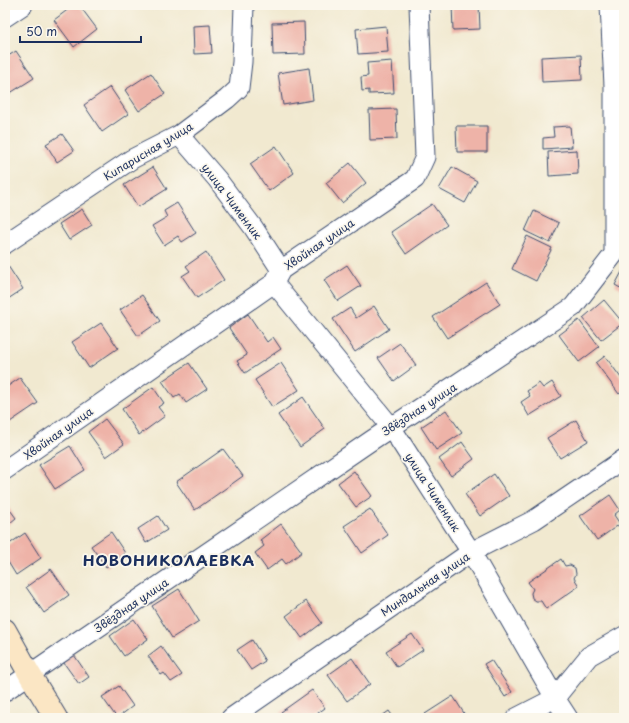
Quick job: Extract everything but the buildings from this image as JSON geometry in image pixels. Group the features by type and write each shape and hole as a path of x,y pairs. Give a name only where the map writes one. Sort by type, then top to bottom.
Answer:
{"street":[{"path":"5,17 23,5"},
{"name":"Кипарисная улица","path":"5,244 132,159 179,134 227,99 238,88 242,62 244,5"},
{"name":"Хвойная улица","path":"5,470 415,179 425,157 419,5"},
{"name":"Звёздная улица","path":"5,691 391,427 573,307 614,254 614,86 619,51 610,5"},
{"name":"улица Чименлик","path":"179,134 217,179 253,227 277,276 391,427 471,552 568,718"},
{"name":"Миндальная улица","path":"231,718 471,552 534,520 624,459"},
{"path":"5,630 56,718"},
{"path":"516,718 555,698 589,656 624,636"}],"district":[{"name":"НОВОНИКОЛАЕВКА","path":"169,559"}]}
